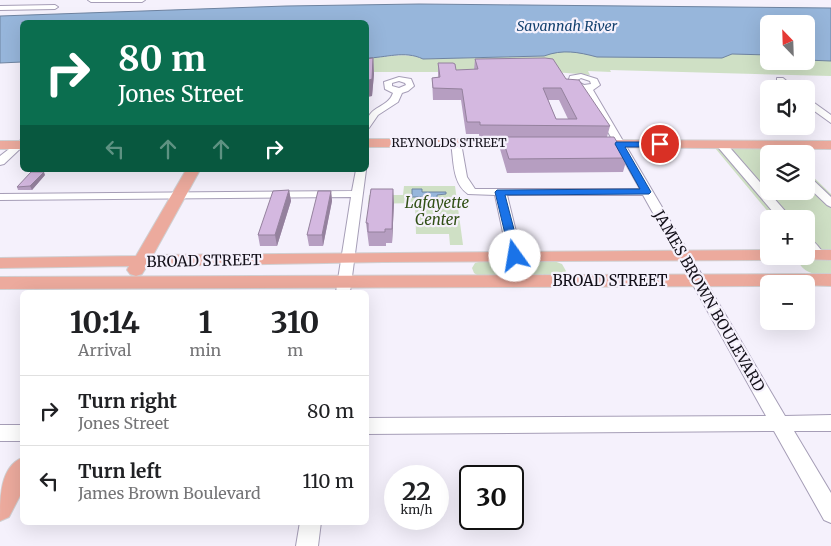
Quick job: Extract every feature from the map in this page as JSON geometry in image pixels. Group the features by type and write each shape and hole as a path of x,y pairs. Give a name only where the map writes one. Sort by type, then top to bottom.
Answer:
{"main road":[{"name":"REYNOLDS STREET","path":"369,143 536,144"},
{"path":"0,145 20,144"},
{"path":"583,144 831,145"},
{"path":"126,287 192,172"},
{"name":"BROAD STREET","path":"0,263 515,256 760,255"},
{"name":"BROAD STREET","path":"0,282 126,287 344,287 696,280 831,280"},
{"path":"0,508 20,473"}],"street":[{"path":"0,6 8,0"},
{"path":"91,0 142,0"},
{"path":"0,6 31,8 55,4"},
{"name":"JAMES BROWN BOULEVARD","path":"588,88 696,280 831,513"},
{"path":"371,112 394,102 398,97 398,91"},
{"path":"815,107 831,120"},
{"path":"456,143 462,182 468,190 476,192 646,192"},
{"path":"721,144 778,210"},
{"path":"0,162 20,145"},
{"path":"344,287 361,172"},
{"path":"815,188 831,203"},
{"path":"500,192 515,256"},
{"path":"0,197 358,194"},
{"path":"369,426 831,422"},
{"path":"0,433 20,433"},
{"path":"307,546 310,525"}],"green space":[{"path":"577,51 597,57 721,51 760,52 760,70 815,70 815,53 831,53 831,76 610,70 611,72 588,71 590,75 555,72 369,72 369,58 402,55 423,59 544,56 556,52"},
{"path":"715,148 760,148 760,200 815,200 815,179 831,194 831,249 815,249 815,210 767,210"},
{"name":"Lafayette Center","path":"404,186 455,186 463,245 450,245 449,234 416,234 415,203 368,204 369,195 403,195"},
{"path":"815,259 831,259 831,275 809,272 800,265 815,265"},
{"path":"482,261 554,261 562,264 566,271 563,276 480,277 474,273 472,268 475,263"}],"water":[{"name":"Savannah River","path":"419,4 831,8 831,61 815,60 815,15 760,15 760,55 732,54 722,58 597,57 564,52 544,56 423,59 416,56 402,55 369,58 369,20 20,20 20,62 0,63 0,16 286,6"},
{"path":"412,189 422,189 422,192 446,192 446,194 437,195 438,207 422,208 421,204 431,204 430,197 412,197"}],"building":[{"path":"373,58 372,79 369,80 369,59"},
{"path":"475,59 553,59 566,79 579,80 610,126 480,125 480,122 467,122 462,89 433,88 432,78 440,77 438,63 453,63 456,70 478,69","holes":["543,88 561,88 577,119 556,119"]},
{"path":"502,137 614,137 627,158 509,159"},
{"path":"31,172 44,172 30,186 17,187"},
{"path":"371,189 393,189 392,229 385,229 385,232 368,232 368,223 366,223"},
{"path":"289,190 275,235 258,235 273,191"},
{"path":"318,191 331,191 322,235 307,235"}],"route":[{"path":"515,256 500,192 646,192 619,144 660,144"}]}
